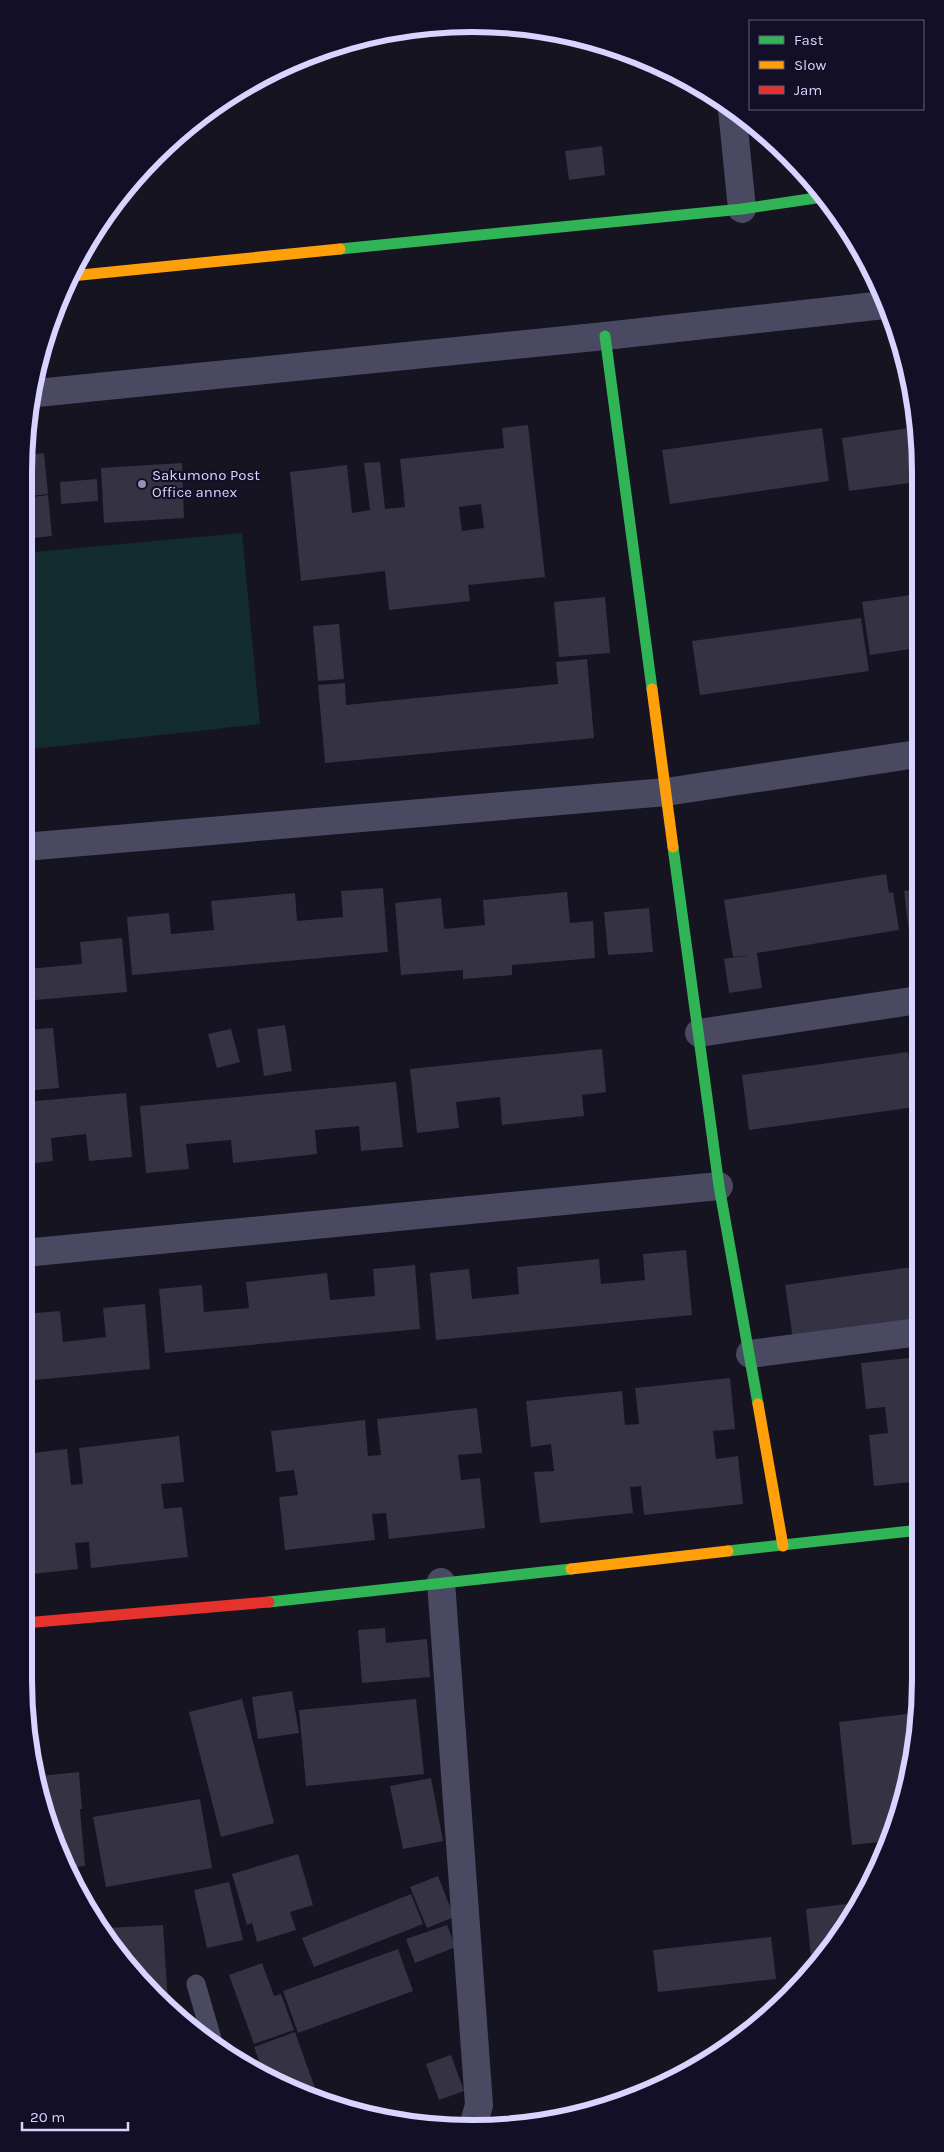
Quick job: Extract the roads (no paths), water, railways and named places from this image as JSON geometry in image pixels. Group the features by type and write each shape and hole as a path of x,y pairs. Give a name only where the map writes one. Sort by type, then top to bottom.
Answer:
{"street":[{"path":"733,118 742,209"},
{"path":"79,275 742,209 816,198"},
{"path":"40,393 605,336 879,306"},
{"path":"605,336 719,1186 783,1546"},
{"path":"32,846 666,792 912,755"},
{"path":"699,1034 912,1001"},
{"path":"32,1252 719,1186"},
{"path":"750,1354 912,1333"},
{"path":"32,1622 271,1602 912,1531"},
{"path":"441,1582 479,2105 475,2120"}],"lane":[{"path":"196,1984 210,2033"}],"place":[{"name":"Sakumono Post Office annex","path":"142,484"}]}
